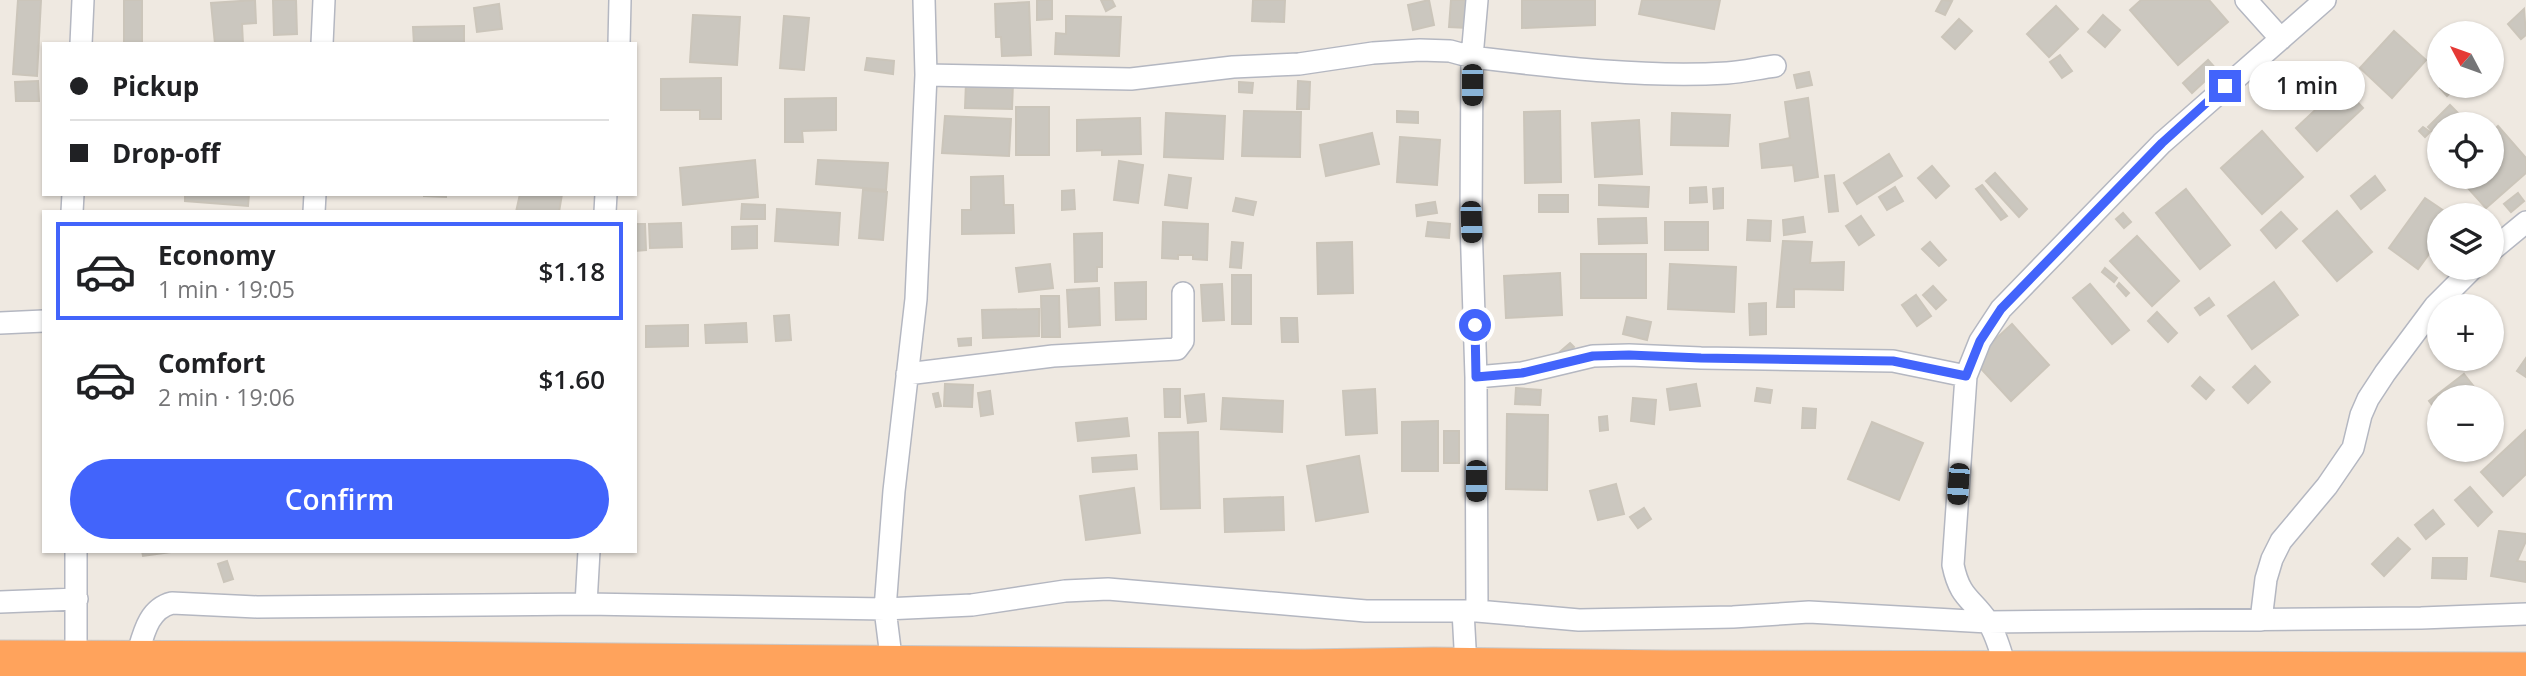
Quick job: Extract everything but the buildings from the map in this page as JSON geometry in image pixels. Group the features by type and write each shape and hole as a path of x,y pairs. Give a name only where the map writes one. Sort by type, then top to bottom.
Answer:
{"highway":[{"path":"0,660 892,665 1068,671 1304,668 2526,671"}],"street":[{"path":"80,42 83,0"},
{"path":"322,42 324,0"},
{"path":"619,42 620,0"},
{"path":"892,665 885,609 916,299 926,75 924,0"},
{"path":"1445,669 1470,611 1476,377 1471,222 1472,57 1477,0"},
{"path":"2246,0 2281,38"},
{"path":"2006,670 1988,622 1962,593 1952,565 1966,376 1980,341 2010,300 2162,143 2325,0"},
{"path":"926,75 1131,79 1233,67 1300,64 1373,52 1420,50 1450,51 1472,57 1580,69 1728,73 1775,66"},
{"path":"2504,240 2526,222"},
{"path":"2261,620 2266,579 2281,541 2327,486 2353,448 2365,407 2385,373 2435,306 2461,280"},
{"path":"907,373 1053,356 1177,349 1183,341 1183,293"},
{"path":"0,323 42,321"},
{"path":"1476,377 1522,373 1593,356 1629,355 1893,361 1966,376"},
{"path":"76,553 76,660"},
{"path":"586,604 589,553"},
{"path":"136,659 155,611 172,603 257,607 586,604 885,609 972,605 1065,591 1108,589 1366,611 1470,611 1579,620 1732,617 1809,612 1988,622 2421,618 2526,614"},
{"path":"0,602 77,599"}],"route":[{"path":"1475,325 1476,377 1522,373 1593,356 1629,355 1893,361 1966,376 1980,341 2001,309 2162,143 2225,86"}]}
